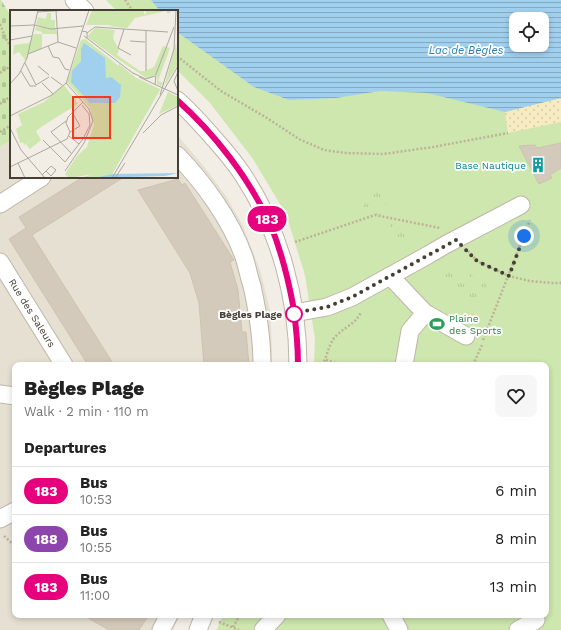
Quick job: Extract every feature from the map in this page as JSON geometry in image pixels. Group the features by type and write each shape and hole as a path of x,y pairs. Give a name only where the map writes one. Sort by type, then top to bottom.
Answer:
{"street":[{"path":"74,0 84,10"},
{"path":"178,101 206,128 228,154 258,200 271,226 288,279 297,332 298,362"},
{"path":"178,156 189,167 216,203 235,237 244,257 258,315 262,346 262,362"},
{"path":"0,204 40,178"},
{"path":"294,313 327,307 359,293 456,240 526,211"},
{"name":"Rue des Saleurs","path":"0,262 62,362"},
{"path":"390,276 425,313 466,336"},
{"path":"405,362 410,331 425,313"},
{"path":"0,394 12,396"},
{"path":"0,519 12,513"},
{"path":"161,630 168,618"},
{"path":"263,630 274,618"},
{"path":"393,618 399,630"},
{"path":"518,630 537,622"}],"path":[{"path":"125,0 132,10"},
{"path":"0,24 10,45"},
{"path":"178,57 221,91 268,118 299,139 324,150 346,153 383,154 433,147 508,133"},
{"path":"0,73 10,67"},
{"path":"0,104 10,97"},
{"path":"0,132 10,127"},
{"path":"475,362 509,276 526,211"},
{"path":"278,247 375,215 447,230 477,261 509,276 530,281 561,283"},
{"path":"332,362 326,360 331,342 336,335 360,315 362,301 359,293"},
{"path":"0,533 12,543"},
{"path":"233,628 238,618"},
{"path":"202,621 239,630"}],"shaded area":[{"path":"178,136 206,169 226,196 242,224 261,273 270,310 272,362 12,362 12,618 179,618 173,630 0,630 0,147 10,141 10,178 178,178"}],"green space":[{"path":"1,0 10,14 10,141 0,147"},
{"name":"Plaine des Sports","path":"106,0 561,0 561,630 217,630 222,618 549,618 549,362 314,362 315,339 305,275 286,214 253,159 210,103 178,71 178,10 116,10"},
{"path":"370,190 389,195 383,216 362,210"},
{"path":"392,221 408,224 404,243 388,239"},
{"path":"449,268 468,271 474,278 484,281 488,289 481,296 464,300 460,295 458,288 445,282 443,275"}],"sand":[{"path":"561,98 561,122 508,133 505,112"}],"water":[{"name":"Lac de Bègles","path":"151,0 561,0 561,98 505,112 427,93 380,91 336,98 289,100 254,87 178,33 178,10 159,10"}],"building":[{"name":"Base Nautique","path":"561,143 561,168 550,175 552,178 539,184 519,146 535,145 537,148"},
{"path":"81,178 122,178 32,235 112,362 86,362 9,239 26,228 19,217"},
{"path":"178,179 182,185 185,183 234,260 230,262 238,290 242,332 246,332 249,362 204,362 199,303 190,273 138,190"},
{"path":"88,618 147,618 139,630 109,630"}],"bus line":[{"name":"183","path":"178,101 206,128 228,154 258,200 271,226 288,279 297,332 298,362"}],"place":[{"name":"Base Nautique","path":"538,165"},
{"name":"Bègles Plage","path":"294,314"},
{"name":"Plaine des Sports","path":"437,324"}],"route":[{"path":"294,314 327,307 352,297 456,240 477,261 509,276 524,236"}]}
